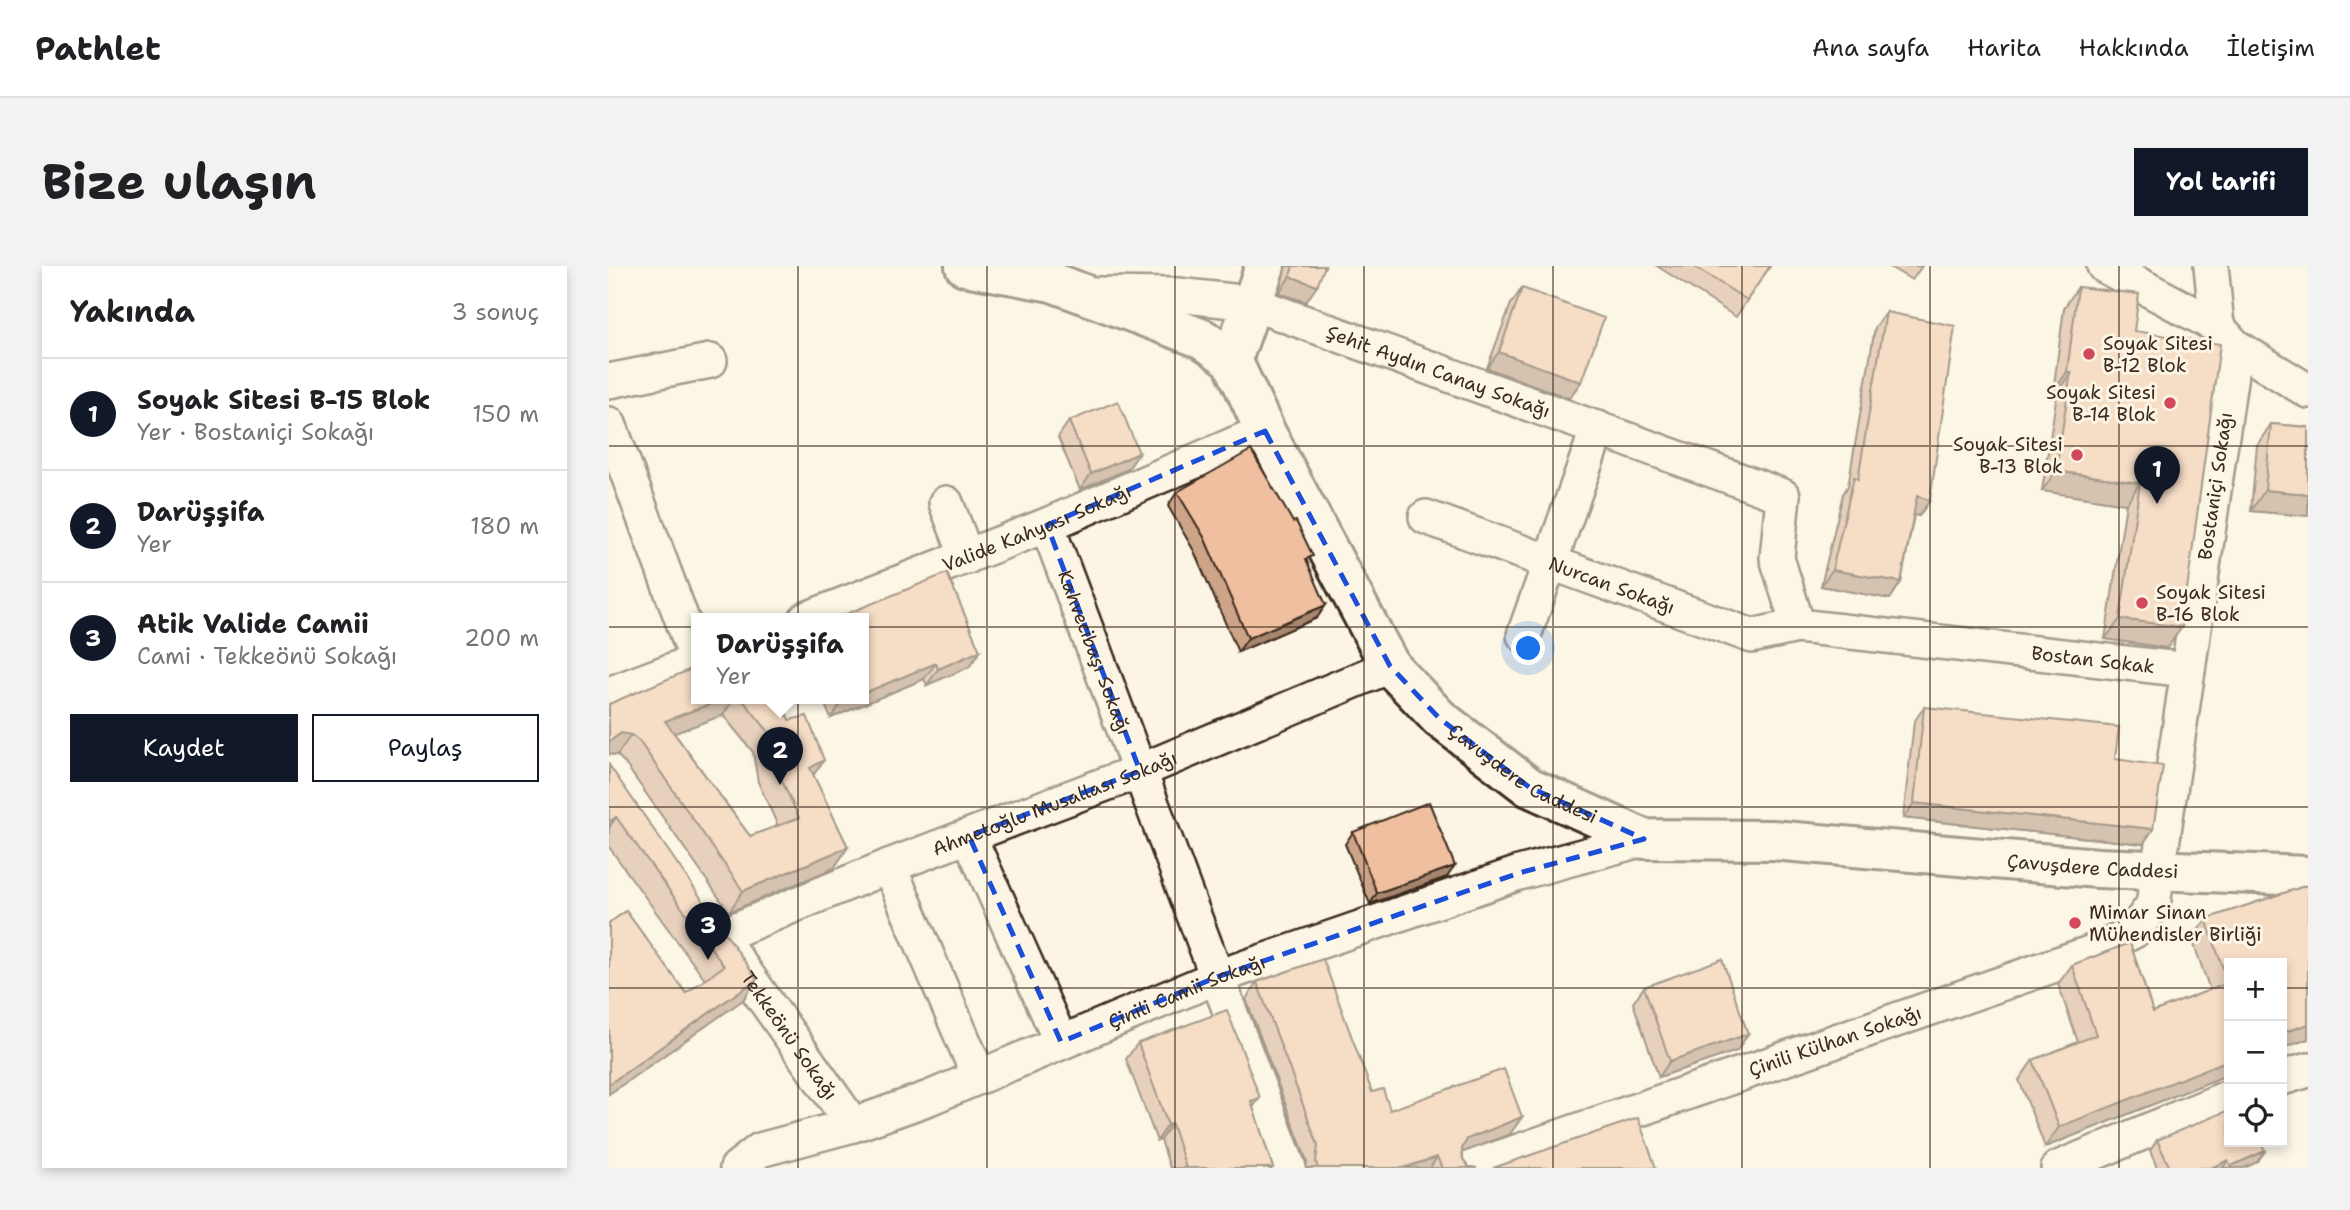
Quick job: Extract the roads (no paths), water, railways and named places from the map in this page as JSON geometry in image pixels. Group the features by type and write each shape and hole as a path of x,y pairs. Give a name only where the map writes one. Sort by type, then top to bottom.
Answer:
{"street":[{"path":"965,266 1052,282 1203,339 1233,360 1265,266"},
{"path":"2104,266 2226,336 2308,391"},
{"name":"Bostaniçi Sokağı","path":"2188,670 2226,336 2211,266"},
{"name":"Şehit Aydın Canay Sokağı","path":"1086,294 1177,295 1251,303 1783,496 1777,558 1798,626"},
{"name":"Çavuşdere Caddesi","path":"1233,360 1265,431 1390,666 1439,718 1529,787 1644,839 1772,840 2098,868 2308,876"},
{"path":"609,382 710,361"},
{"path":"609,424 691,645"},
{"path":"1524,635 1598,428"},
{"name":"Valide Kahyası Sokağı","path":"822,613 1047,526 1265,431"},
{"path":"946,503 967,557"},
{"name":"Nurcan Sokağı","path":"1426,517 1752,636 1798,626"},
{"name":"Kahvecibaşı Sokağı","path":"1047,526 1289,1168"},
{"name":"Bostan Sokak","path":"1798,626 2188,670"},
{"path":"609,694 691,661"},
{"name":"Ahmetoğlu Musallası Sokağı","path":"712,925 889,866 1140,771 1390,666"},
{"path":"2160,870 2188,670"},
{"path":"969,836 1061,1042"},
{"name":"Çinili Camii Sokağı","path":"737,1168 760,1150 853,1125 979,1077 1217,977 1519,873 1644,839"},
{"path":"889,866 979,1077"},
{"name":"Çinili Külhan Sokağı","path":"1470,1168 2098,950 2134,930 2153,905 2160,870"},
{"name":"Tekkeönü Sokağı","path":"712,925 853,1125"},
{"path":"2287,1076 2308,1070"},
{"path":"2058,1168 2224,1099"}],"place":[{"name":"Soyak Sitesi B-12 Blok","path":"2089,354"},
{"name":"Soyak Sitesi B-14 Blok","path":"2170,403"},
{"name":"Soyak Sitesi B-13 Blok","path":"2077,455"},
{"name":"Soyak Sitesi B-15 Blok","path":"2157,504"},
{"name":"Soyak Sitesi B-16 Blok","path":"2142,603"},
{"name":"Darüşşifa","path":"780,785"},
{"name":"Mimar Sinan Mühendisler Birliği","path":"2075,923"},
{"name":"Atik Valide Camii","path":"708,960"}]}
